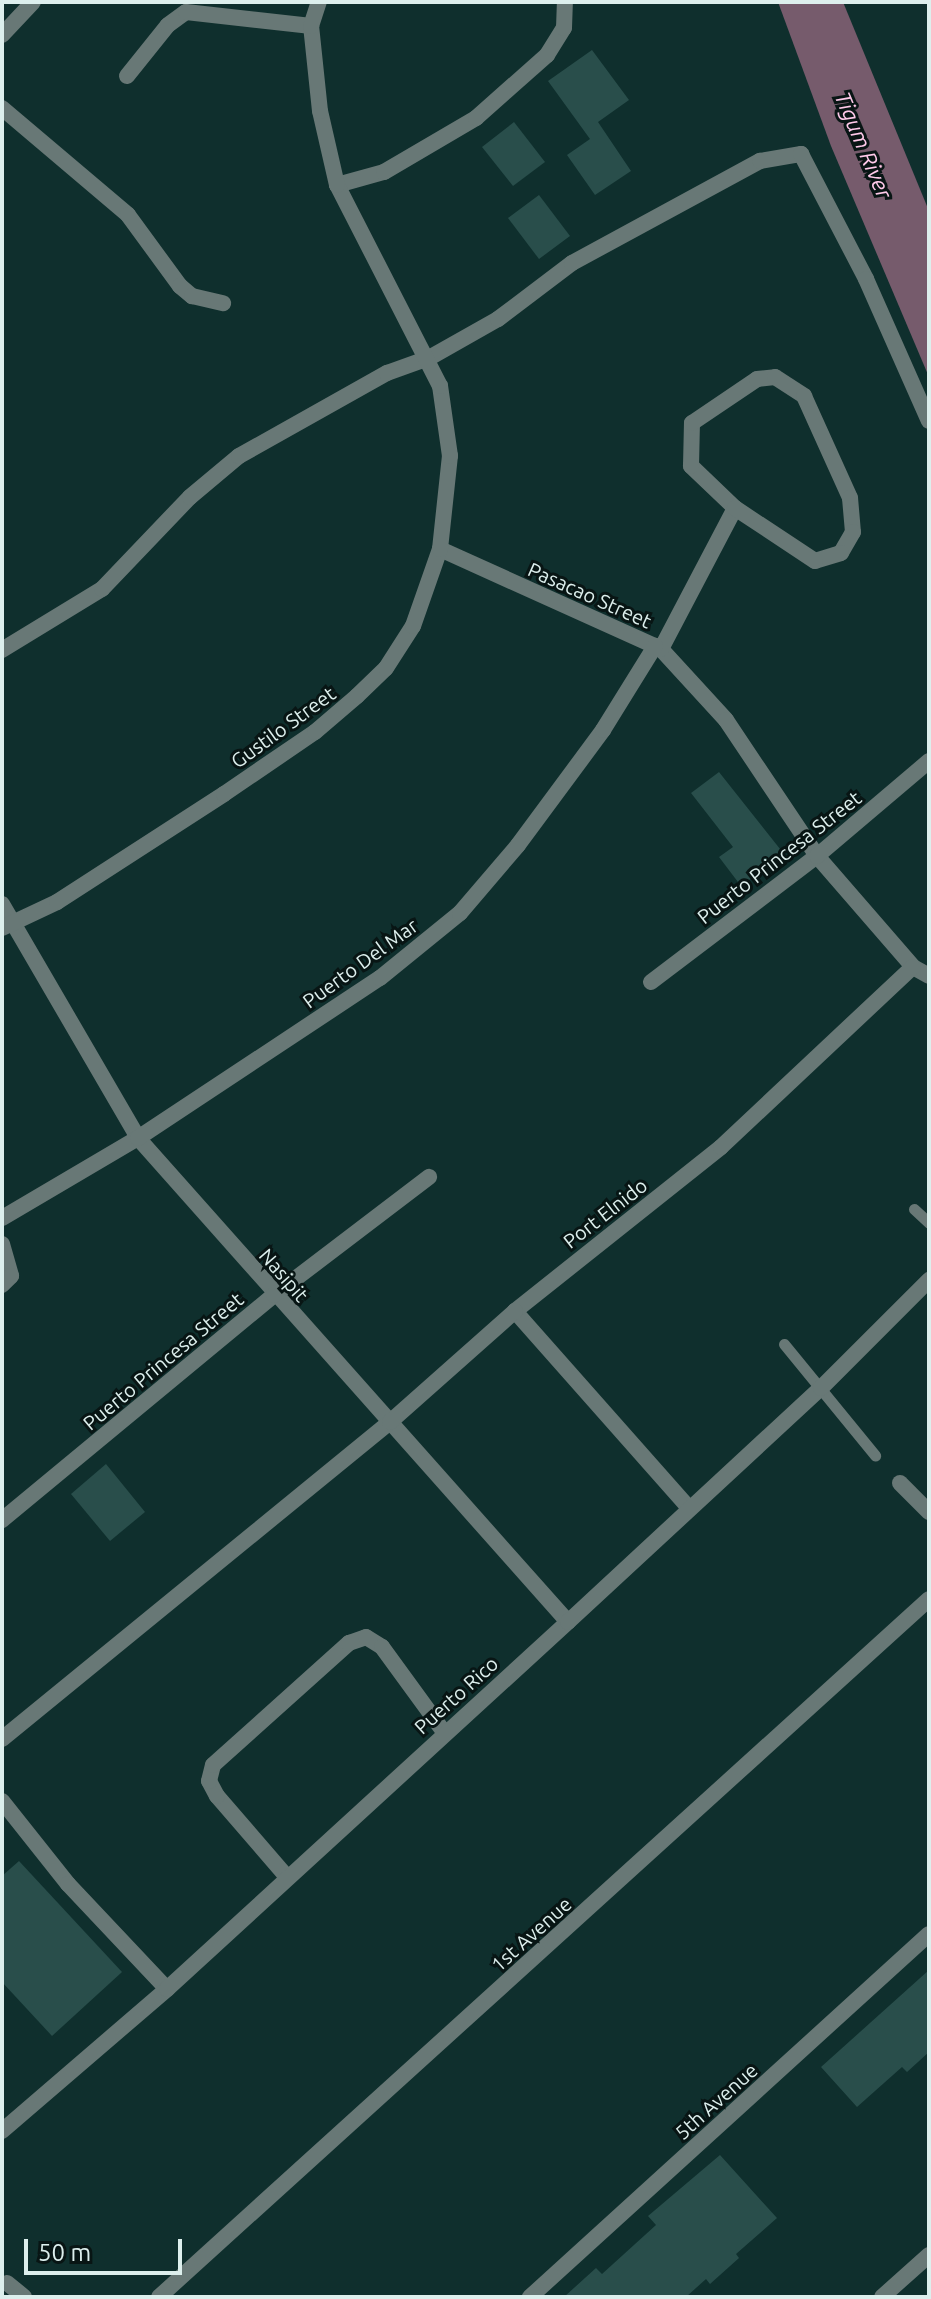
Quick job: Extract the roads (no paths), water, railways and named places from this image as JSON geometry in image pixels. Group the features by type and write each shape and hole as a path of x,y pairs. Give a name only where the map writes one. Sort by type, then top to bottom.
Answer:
{"street":[{"path":"2,35 33,2"},
{"name":"Gustilo Street","path":"7,926 57,902 224,794 315,732 357,696 386,668 413,626 440,549 450,456 440,386 429,358 337,185 320,111 311,26 319,2"},
{"path":"337,185 395,167 476,118 547,55 564,28 565,2"},
{"path":"127,76 168,25 186,12 311,26"},
{"path":"2,108 128,215 180,286 192,296 223,303"},
{"path":"2,650 102,589 190,497 239,456 387,373 429,358 498,319 572,263 715,181 760,161 801,154 866,279 929,421"},
{"path":"775,377 804,396 850,498 853,532 841,553 815,561 735,508 691,466 692,423 757,379 775,377"},
{"name":"Puerto Del Mar","path":"2,1218 138,1138 380,978 460,913 518,845 603,730 658,648 735,508"},
{"name":"Pasacao Street","path":"440,549 658,648 726,720 817,856"},
{"name":"Puerto Princesa Street","path":"651,982 817,856 929,761"},
{"path":"817,856 913,967 929,976"},
{"name":"Nasipit","path":"2,904 7,926 138,1138 274,1295 568,1622"},
{"name":"Port Elnido","path":"2,1739 390,1422 515,1311 721,1147 913,967"},
{"name":"Puerto Princesa Street","path":"2,1520 274,1295 429,1177"},
{"path":"2,1244 11,1276 2,1285"},
{"name":"Puerto Rico","path":"2,2131 167,1989 444,1732 568,1622 821,1388 929,1280"},
{"path":"515,1311 689,1508"},
{"path":"900,1483 929,1512"},
{"name":"1st Avenue","path":"159,2297 929,1599"},
{"path":"287,1877 217,1796 209,1781 213,1765 349,1643 366,1637 382,1647 444,1732"},
{"path":"2,1801 68,1884 167,1989"},
{"name":"5th Avenue","path":"530,2297 929,1934"},
{"path":"882,2297 929,2255"},
{"path":"7,2283 24,2297"}],"lane":[{"path":"914,1209 929,1223"},
{"path":"784,1344 875,1455"}],"water":[{"name":"Tigum River","path":"778,2 843,2 929,211 929,377 831,146"}]}
